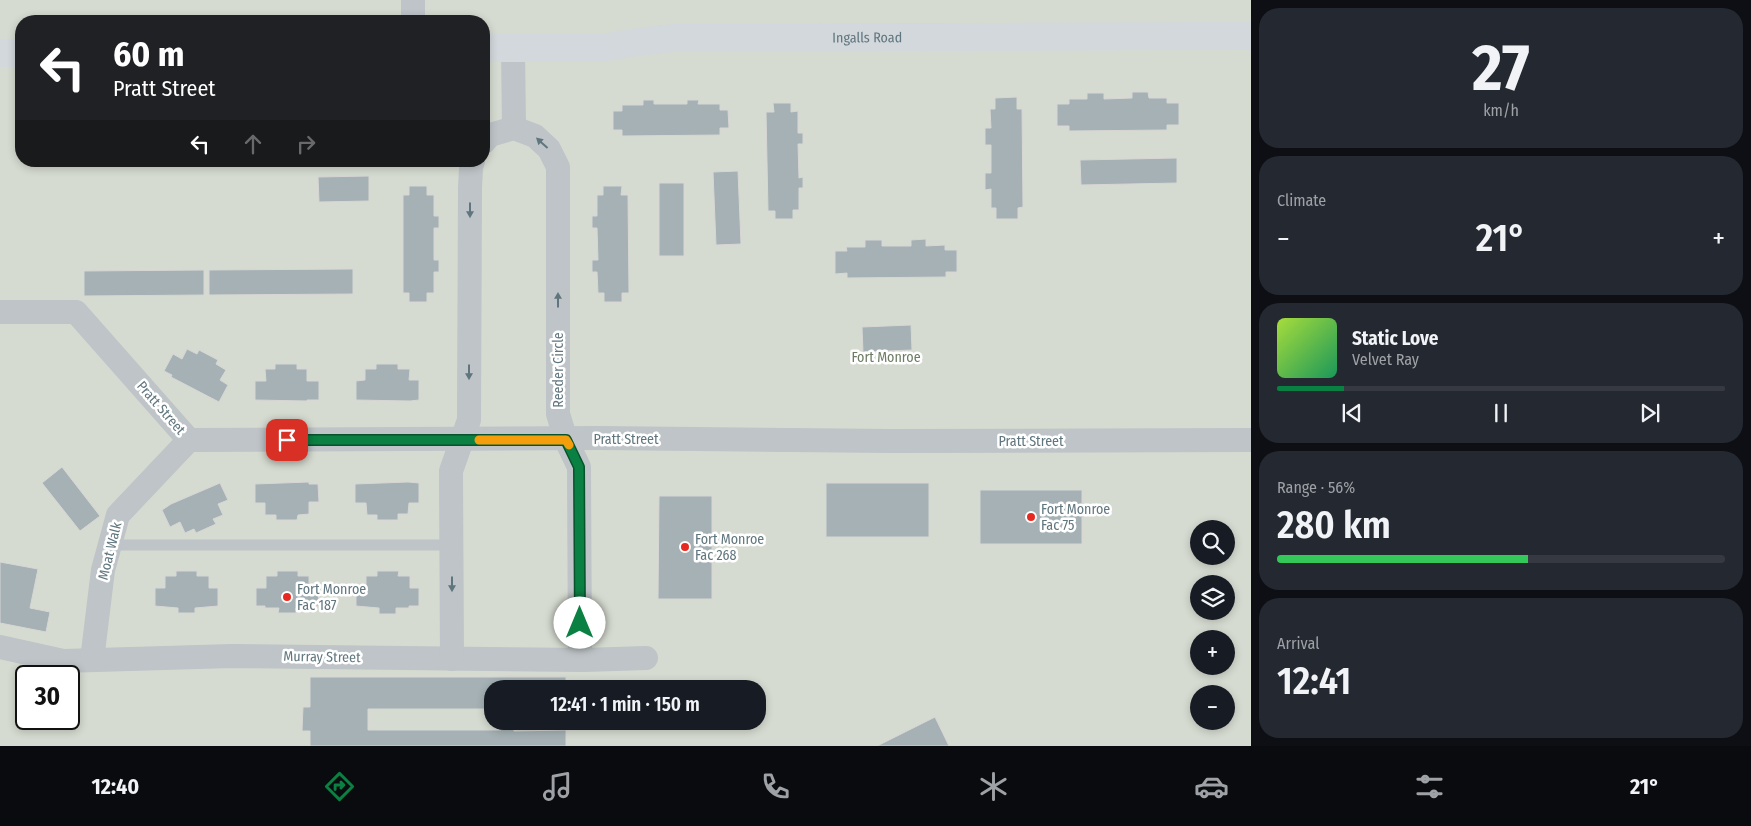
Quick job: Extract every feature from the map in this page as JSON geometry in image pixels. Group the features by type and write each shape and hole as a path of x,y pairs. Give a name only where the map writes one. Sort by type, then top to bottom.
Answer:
{"street":[{"path":"413,0 413,15"},
{"name":"Ingalls Road","path":"490,48 602,48 673,38 1251,36"},
{"path":"490,135 514,128 513,48"},
{"path":"0,53 15,53"},
{"name":"Reeder Circle","path":"514,128 535,136 549,149 558,167 558,414 566,440 579,467 580,660"},
{"path":"452,659 451,471 469,420 471,167"},
{"name":"Pratt Street","path":"0,312 76,312 189,440 1251,440"},
{"name":"Moat Walk","path":"92,660 103,570 118,515 189,440"},
{"name":"Murray Street","path":"0,647 63,661 232,656 580,660 646,658"}],"lane":[{"path":"110,545 452,545"}],"green space":[{"name":"Fort Monroe","path":"0,0 1251,0 1251,746 0,746"}],"building":[{"path":"1132,92 1148,92 1149,98 1167,98 1167,103 1179,103 1179,125 1167,125 1167,130 1069,131 1069,126 1057,126 1057,104 1069,104 1069,99 1087,99 1087,93 1104,93 1104,99 1132,98"},
{"path":"1017,97 1017,109 1022,109 1023,207 1018,208 1018,219 996,219 996,208 991,208 991,189 985,190 985,173 991,173 991,145 985,145 985,128 991,128 990,109 995,109 995,98"},
{"path":"643,100 654,100 654,104 687,104 687,100 699,100 698,104 720,104 720,110 728,110 729,128 720,128 720,135 622,136 622,130 613,130 613,111 622,111 622,105 643,105"},
{"path":"773,103 791,103 791,112 798,111 798,133 803,133 803,144 798,144 799,178 803,177 803,188 799,188 799,210 793,210 793,219 775,219 775,211 768,211 766,112 774,112"},
{"path":"1177,158 1177,183 1081,185 1080,160"},
{"path":"738,171 741,244 716,245 713,172"},
{"path":"369,176 369,201 319,202 318,177"},
{"path":"659,183 684,183 684,256 659,256"},
{"path":"409,186 427,186 427,195 434,195 434,216 439,216 439,228 434,228 434,260 439,260 439,272 434,272 434,293 427,293 427,302 409,302 409,293 403,293 403,195 409,195"},
{"path":"603,186 622,186 621,195 628,195 629,293 622,293 622,302 604,302 604,293 598,293 597,272 592,272 592,260 598,260 597,228 592,228 592,216 597,216 597,195 603,195"},
{"path":"926,239 926,246 945,245 945,250 957,250 957,272 946,272 946,277 847,278 847,273 835,274 835,251 847,251 846,247 865,247 865,240 882,240 882,246 911,246 911,240"},
{"path":"353,269 353,294 209,295 209,270"},
{"path":"204,270 204,295 84,296 84,271"},
{"path":"911,325 912,350 863,352 862,327"},
{"path":"187,349 197,354 199,350 218,360 216,364 226,370 220,380 228,385 219,402 171,377 172,375 164,371 173,354 182,359"},
{"path":"275,364 297,364 297,369 307,369 307,381 319,381 319,400 255,400 255,381 266,381 265,369 275,369"},
{"path":"376,364 398,364 398,369 410,369 409,380 419,380 419,400 356,400 356,381 365,380 365,369 376,369"},
{"path":"62,467 100,516 80,531 42,483"},
{"path":"309,482 309,484 318,484 319,502 309,502 309,514 298,515 297,520 276,520 276,515 265,515 265,503 255,503 255,484"},
{"path":"220,483 228,500 218,504 223,515 213,519 216,524 196,533 194,529 185,533 180,522 170,527 162,510 171,504"},
{"path":"419,483 419,503 409,503 408,514 398,514 398,520 377,520 377,515 367,515 366,503 355,503 355,484"},
{"path":"826,483 929,483 929,537 826,537"},
{"name":"Fort Monroe Fac 75","path":"980,490 1082,490 1082,544 980,544"},
{"name":"Fort Monroe Fac 268","path":"659,496 712,496 712,599 658,599"},
{"path":"0,562 38,569 30,608 50,612 46,632 0,623"},
{"path":"176,571 197,571 197,576 209,576 209,588 218,588 218,606 195,608 195,613 178,613 178,608 155,606 155,588 165,588 165,576 176,576"},
{"name":"Fort Monroe Fac 187","path":"277,571 298,571 298,576 309,576 309,588 318,588 319,606 296,608 296,613 278,613 279,608 256,606 256,588 266,588 266,576 277,576"},
{"path":"377,571 399,571 398,576 410,576 410,588 419,588 419,606 396,608 396,614 379,614 379,608 356,606 356,588 366,588 366,576 377,576"},
{"path":"310,677 566,677 566,680 484,680 484,709 368,709 368,730 566,730 566,746 310,746 310,731 302,731 303,707 310,707"},
{"path":"935,717 949,746 877,746"}],"slow traffic":[{"path":"479,440 566,440 569,445"}],"place":[{"name":"Fort Monroe Fac 75","path":"1031,517"},
{"name":"Fort Monroe Fac 268","path":"685,547"},
{"name":"Fort Monroe Fac 187","path":"287,597"}],"route":[{"path":"287,440 566,440 579,467 580,623"}]}
